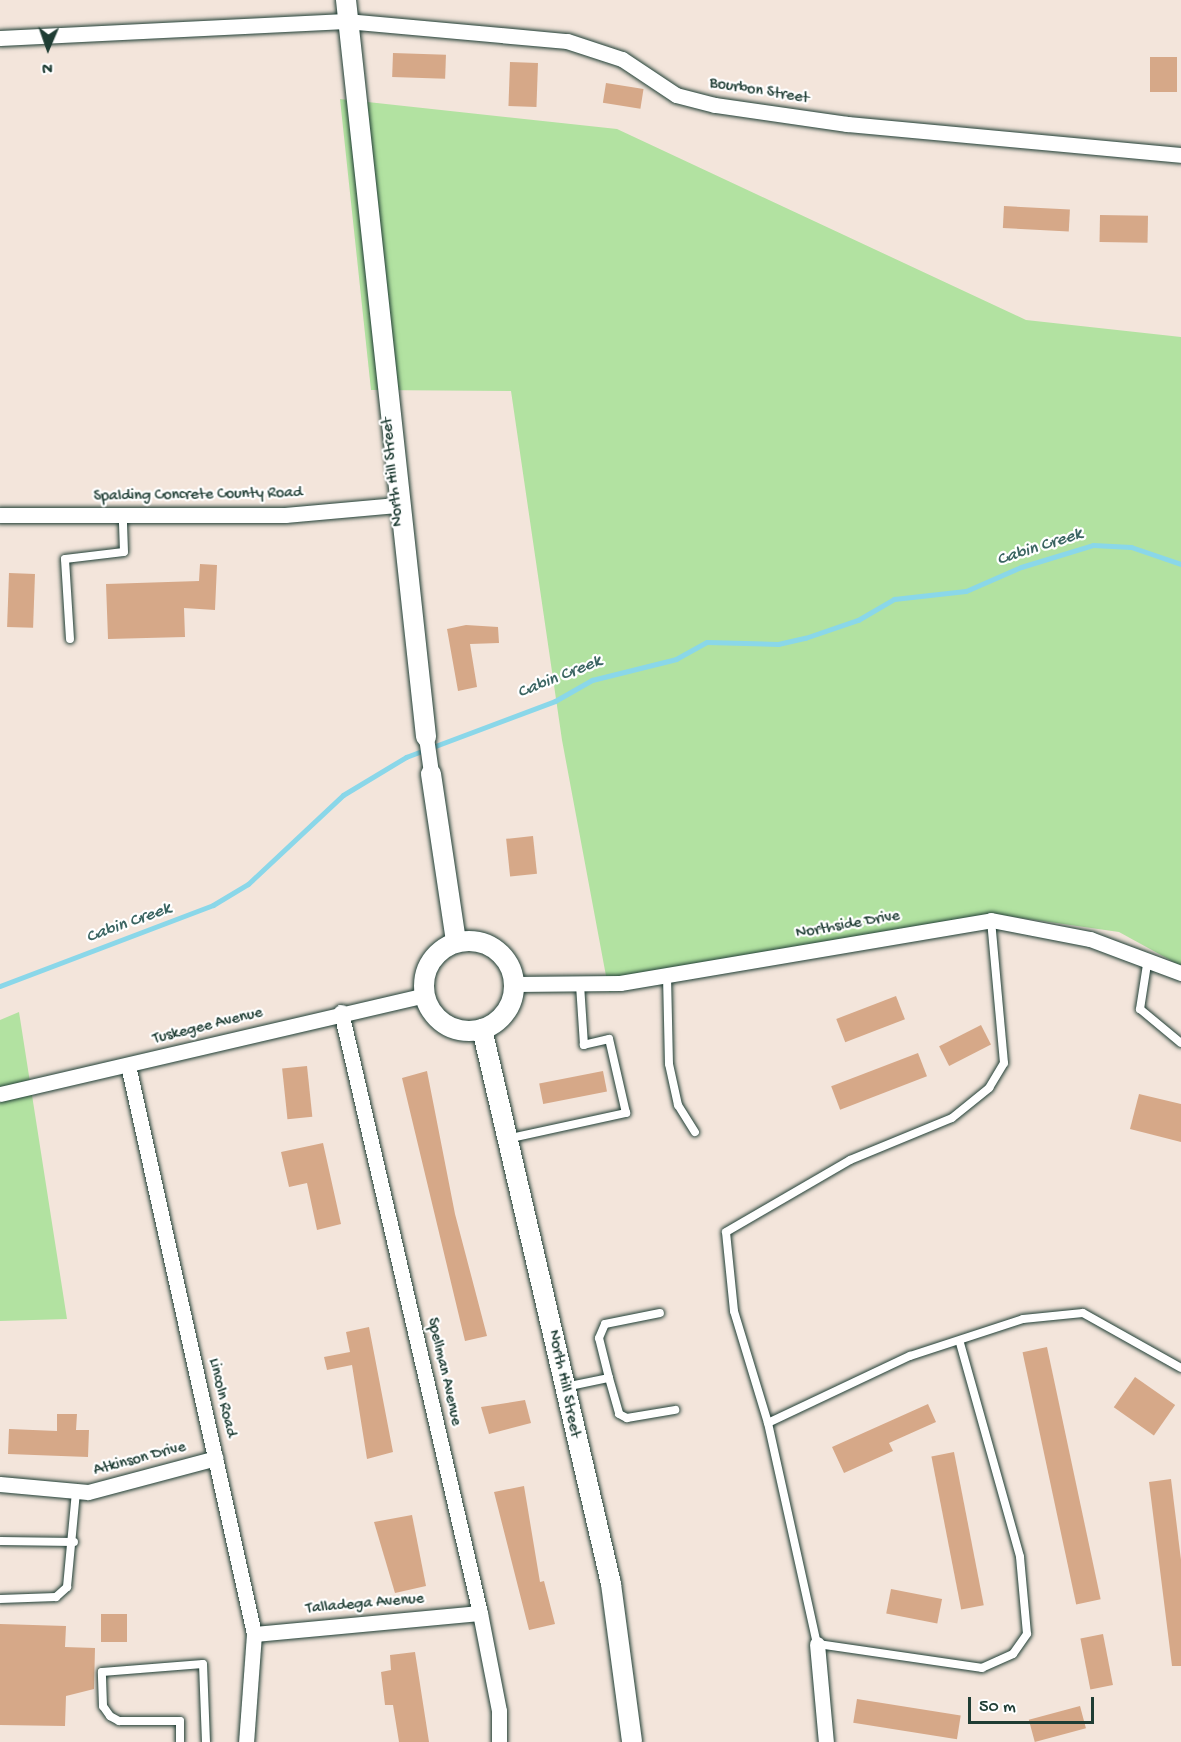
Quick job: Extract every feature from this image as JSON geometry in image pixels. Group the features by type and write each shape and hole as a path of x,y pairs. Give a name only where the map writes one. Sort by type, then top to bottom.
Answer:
{"street":[{"name":"North Hill Street","path":"346,0 346,21 397,505 426,737 456,942"},
{"name":"Bourbon Street","path":"0,38 346,21 567,41 622,59 676,95 715,105 893,129 1181,156"},
{"name":"Spalding Concrete County Road","path":"0,515 285,515 397,505"},
{"name":"Northside Drive","path":"515,984 580,984 667,976 991,920 1148,957 1181,973"},
{"path":"456,942 496,949 515,984 506,1012 482,1029 467,1031 439,1020 424,995 434,956 456,942"},
{"name":"Tuskegee Avenue","path":"0,1094 341,1012 424,995"},
{"name":"Spellman Avenue","path":"341,1012 480,1612 499,1712 499,1742"},
{"name":"North Hill Street","path":"482,1029 511,1138 563,1388 610,1584 632,1742"},
{"name":"Lincoln Road","path":"128,1065 254,1634 246,1742"},
{"name":"Atkinson Drive","path":"0,1484 76,1491 216,1458"},
{"name":"Talladega Avenue","path":"254,1634 480,1612"},
{"path":"816,1644 826,1742"}],"lane":[{"path":"70,639 65,559 124,552 123,516"},
{"path":"960,1343 1020,1557 1027,1634 1013,1654 982,1668 816,1644 768,1423 734,1311 726,1232 850,1160 952,1118 989,1088 1004,1063 991,920"},
{"path":"1148,957 1140,1009 1181,1043"},
{"path":"667,976 669,1064 678,1105 695,1132"},
{"path":"511,1138 626,1113 609,1039 584,1045 580,984"},
{"path":"660,1312 605,1324 599,1338 619,1414 627,1418 675,1410"},
{"path":"768,1423 910,1356 960,1343 1023,1319 1083,1313 1181,1368"},
{"path":"563,1388 609,1378"},
{"path":"0,1599 62,1593 71,1580 76,1491"},
{"path":"0,1541 74,1542"},
{"path":"180,1742 180,1722 119,1721 110,1716 103,1706 102,1672 203,1664 206,1742"}],"green space":[{"path":"340,99 617,129 1026,320 1181,337 1181,966 1119,932 1008,916 609,992 562,740 511,391 371,390"},
{"path":"19,1012 67,1319 0,1321 0,1020"}],"building":[{"path":"393,53 446,55 445,79 392,77"},
{"path":"1150,57 1177,57 1177,92 1150,92"},
{"path":"510,62 538,63 536,107 508,106"},
{"path":"606,83 644,89 640,109 603,103"},
{"path":"1004,206 1070,209 1069,231 1003,228"},
{"path":"1100,215 1148,216 1148,243 1100,242"},
{"path":"200,564 217,565 215,610 184,608 185,637 108,639 106,584 199,581"},
{"path":"9,573 35,574 33,628 7,627"},
{"path":"466,625 498,627 499,643 470,644 477,687 458,691 447,629"},
{"path":"533,836 537,874 510,877 506,839"},
{"path":"896,996 905,1019 845,1042 836,1019"},
{"path":"981,1025 991,1045 949,1066 939,1046"},
{"path":"918,1053 927,1076 840,1110 831,1086"},
{"path":"307,1066 312,1117 287,1119 282,1069"},
{"path":"427,1071 455,1214 487,1336 465,1341 402,1078"},
{"path":"603,1071 607,1092 543,1104 539,1083"},
{"path":"1139,1094 1181,1104 1181,1142 1130,1129"},
{"path":"323,1143 341,1224 317,1230 307,1183 289,1187 281,1152"},
{"path":"369,1327 393,1452 367,1459 352,1365 327,1370 324,1357 350,1352 346,1332"},
{"path":"1047,1347 1101,1599 1076,1605 1023,1352"},
{"path":"1135,1377 1175,1405 1154,1435 1114,1407"},
{"path":"525,1400 531,1423 489,1434 481,1407"},
{"path":"928,1404 936,1422 889,1443 893,1451 844,1473 832,1447"},
{"path":"57,1414 77,1414 76,1430 89,1430 88,1457 8,1454 9,1429 57,1431"},
{"path":"954,1452 984,1605 961,1610 931,1456"},
{"path":"1171,1479 1181,1560 1181,1666 1172,1666 1149,1482"},
{"path":"524,1486 540,1582 544,1581 555,1624 529,1630 494,1492"},
{"path":"412,1515 426,1586 395,1593 374,1522"},
{"path":"891,1589 942,1599 937,1623 886,1614"},
{"path":"101,1614 127,1614 127,1642 101,1642"},
{"path":"0,1624 66,1626 65,1647 95,1648 94,1689 66,1696 65,1726 0,1725"},
{"path":"1103,1634 1113,1685 1090,1689 1080,1638"},
{"path":"415,1652 429,1742 399,1742 393,1705 385,1705 381,1672 391,1670 390,1655"},
{"path":"857,1699 961,1715 957,1739 853,1723"},
{"path":"1080,1706 1086,1728 1035,1742 1029,1720"}],"waterway":[{"name":"Cabin Creek","path":"0,986 213,905 248,884 343,795 406,757 555,701 592,680 676,659 707,642 778,644 805,638 858,620 894,599 966,591 1021,567 1093,545 1131,547 1181,564"}]}
